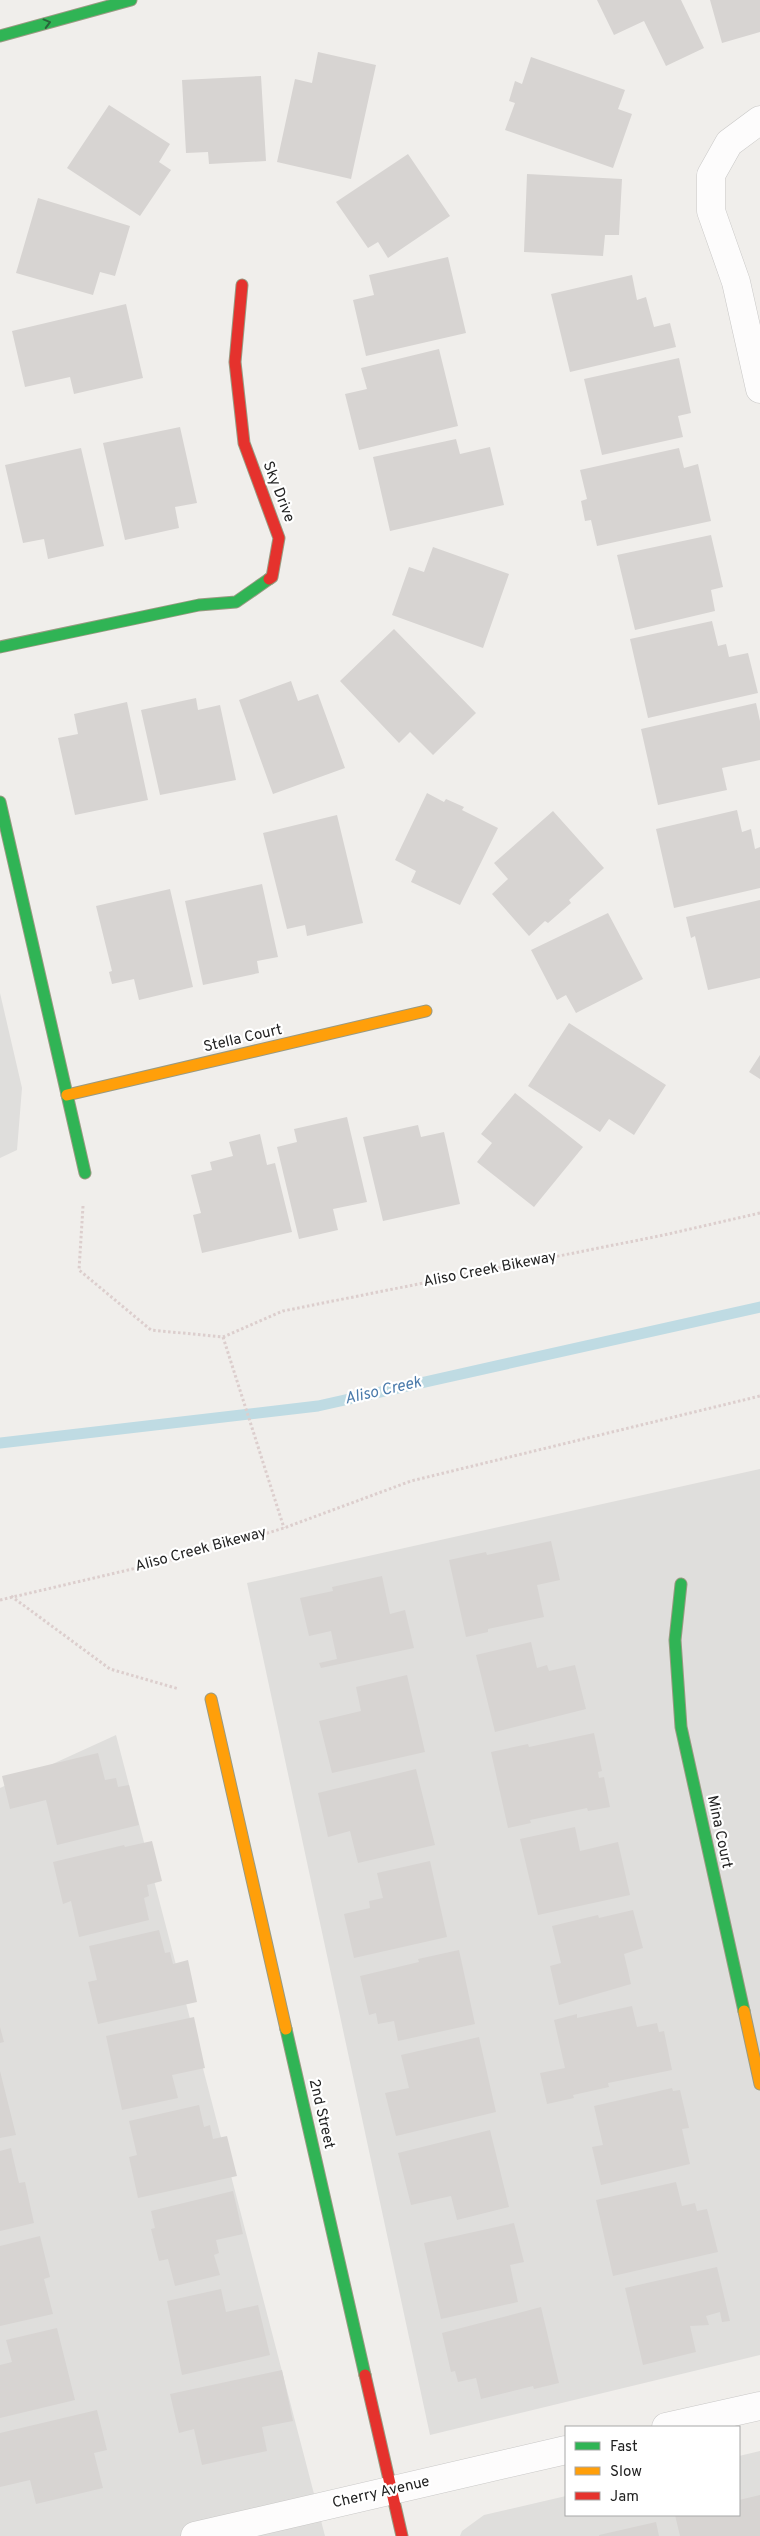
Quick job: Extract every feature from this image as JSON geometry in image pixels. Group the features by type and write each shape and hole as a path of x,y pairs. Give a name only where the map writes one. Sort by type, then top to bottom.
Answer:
{"street":[{"path":"0,36 130,0"},
{"path":"760,120 729,143 711,174 711,211 736,282 760,389"},
{"name":"Sky Drive","path":"0,647 199,605 236,602 272,577 279,538 244,443 235,362 242,285"},
{"path":"0,802 85,1173"},
{"name":"Stella Court","path":"67,1095 426,1011"},
{"name":"Mina Court","path":"681,1584 675,1640 681,1727 760,2084"},
{"name":"2nd Street","path":"211,1699 402,2536"},
{"path":"670,2426 760,2406"},
{"name":"Cherry Avenue","path":"195,2536 565,2450"}],"path":[{"name":"Aliso Creek Bikeway","path":"85,1173 79,1270 151,1330 222,1337 283,1311 664,1235 760,1213"},
{"name":"Aliso Creek Bikeway","path":"0,1600 205,1552 284,1528 222,1337"},
{"path":"284,1528 411,1481 760,1396"},
{"path":"11,1596 110,1669 211,1699"}],"shaded area":[{"path":"0,993 22,1088 17,1150 0,1158"},
{"path":"760,1469 760,2355 430,2435 247,1583"},
{"path":"116,1735 325,2536 0,2536 0,1788"},
{"path":"760,2451 760,2536 460,2536 462,2531 484,2515 565,2496 565,2516 740,2516 740,2456"}],"building":[{"path":"597,0 681,0 704,48 666,66 644,21 614,35"},
{"path":"710,0 760,0 760,32 722,43"},
{"path":"318,52 376,65 351,179 277,162 295,79 312,83"},
{"path":"531,57 625,90 618,109 632,114 613,168 505,130 515,103 509,101 515,81 522,84"},
{"path":"261,76 266,161 209,164 208,152 186,153 182,80"},
{"path":"109,105 170,144 159,162 171,170 140,216 67,168"},
{"path":"408,154 450,216 388,258 378,242 368,248 336,202"},
{"path":"527,174 622,179 619,235 605,235 603,256 524,252"},
{"path":"38,198 130,226 115,276 100,272 93,295 16,273"},
{"path":"448,257 466,333 366,356 353,300 374,295 369,275"},
{"path":"632,275 637,300 646,297 654,327 670,323 676,347 570,372 551,294"},
{"path":"126,304 143,378 74,394 70,377 25,387 12,331"},
{"path":"439,349 458,426 359,450 345,394 367,389 361,368"},
{"path":"679,358 691,413 678,416 683,437 602,455 584,379"},
{"path":"180,427 197,503 175,507 179,528 125,540 103,443"},
{"path":"456,439 460,454 490,447 504,505 390,531 373,457"},
{"path":"81,448 104,546 48,559 44,539 23,543 5,465"},
{"path":"679,448 684,468 698,464 711,521 597,546 591,520 585,521 581,501 587,499 580,470"},
{"path":"711,535 723,587 711,590 715,611 635,630 617,555"},
{"path":"433,547 509,574 483,648 392,615 409,567 424,572"},
{"path":"712,621 718,646 726,644 729,657 748,653 758,693 648,718 630,639"},
{"path":"394,629 476,713 433,755 410,732 399,743 340,681"},
{"path":"291,681 298,701 318,694 345,768 273,794 239,700"},
{"path":"196,698 198,710 220,705 236,780 160,795 141,710"},
{"path":"127,702 148,800 75,815 58,738 78,734 74,714"},
{"path":"756,703 760,721 760,760 722,768 727,790 658,805 641,729"},
{"path":"427,793 444,802 446,799 464,807 462,810 498,828 460,905 411,882 416,871 395,860"},
{"path":"737,810 742,832 751,829 755,849 760,847 760,888 674,908 656,829"},
{"path":"553,811 604,868 569,900 571,903 548,923 545,921 529,936 492,894 508,879 494,863"},
{"path":"337,815 363,923 307,936 305,925 287,929 263,833"},
{"path":"262,884 278,957 257,961 259,973 203,985 185,901"},
{"path":"170,889 193,987 139,1000 134,979 112,984 109,972 112,971 96,906"},
{"path":"760,900 760,978 708,990 695,936 691,938 686,917"},
{"path":"608,913 643,979 576,1013 566,995 557,1000 531,950"},
{"path":"569,1023 666,1085 634,1135 609,1119 600,1132 528,1086"},
{"path":"760,1055 760,1079 749,1072"},
{"path":"515,1093 583,1147 534,1207 477,1162 492,1143 481,1134"},
{"path":"347,1117 367,1202 333,1209 338,1230 299,1239 277,1147 297,1142 294,1129"},
{"path":"418,1125 421,1137 444,1132 460,1204 383,1221 363,1137"},
{"path":"260,1134 267,1165 275,1163 292,1232 202,1253 193,1215 201,1213 191,1175 212,1170 210,1162 233,1156 229,1142"},
{"path":"551,1541 560,1580 537,1585 544,1617 488,1629 488,1632 466,1637 449,1560 486,1552 487,1555"},
{"path":"382,1576 390,1614 405,1610 414,1648 321,1668 319,1663 337,1659 331,1631 309,1636 300,1598 333,1591 332,1587"},
{"path":"531,1642 537,1668 547,1665 549,1671 575,1665 586,1709 495,1732 476,1655"},
{"path":"407,1675 425,1752 332,1773 319,1721 361,1711 356,1687"},
{"path":"594,1733 602,1771 598,1772 599,1778 604,1777 610,1807 588,1811 587,1808 530,1820 531,1823 508,1828 491,1752 528,1744 529,1747"},
{"path":"98,1753 105,1780 116,1778 118,1787 129,1785 139,1825 57,1845 46,1800 10,1809 2,1776"},
{"path":"416,1769 435,1845 358,1863 350,1831 328,1837 318,1793"},
{"path":"575,1827 580,1851 618,1842 630,1895 538,1915 520,1839"},
{"path":"152,1841 162,1881 147,1885 149,1896 144,1898 149,1920 79,1937 71,1901 63,1904 53,1862 124,1845 125,1847"},
{"path":"430,1861 447,1937 354,1958 344,1914 370,1908 369,1901 383,1898 377,1873"},
{"path":"633,1910 643,1948 624,1954 631,1984 559,2005 550,1966 561,1963 552,1926 598,1915 599,1918"},
{"path":"159,1930 165,1953 170,1952 173,1964 188,1960 197,2002 98,2024 88,1982 97,1980 89,1946"},
{"path":"459,1950 475,2024 398,2041 394,2021 378,2024 376,2013 369,2015 360,1976 419,1962 418,1959"},
{"path":"632,2006 637,2027 657,2023 659,2032 664,2031 672,2070 608,2083 609,2087 573,2095 574,2098 547,2104 540,2073 565,2068 554,2020 577,2014 577,2018"},
{"path":"194,2017 205,2068 172,2075 178,2098 122,2110 106,2036"},
{"path":"0,2027 4,2042 0,2043"},
{"path":"479,2037 496,2112 396,2136 385,2093 409,2088 401,2055"},
{"path":"0,2071 16,2135 0,2138"},
{"path":"672,2088 673,2091 680,2090 689,2128 682,2129 690,2164 601,2185 592,2147 603,2145 594,2106"},
{"path":"199,2105 204,2127 210,2125 213,2139 227,2136 237,2176 138,2198 129,2157 137,2155 129,2121"},
{"path":"490,2130 509,2207 457,2220 451,2196 411,2205 398,2153"},
{"path":"11,2148 19,2183 25,2182 34,2223 0,2231 0,2151"},
{"path":"676,2182 682,2206 695,2203 697,2211 707,2209 718,2252 613,2276 596,2200"},
{"path":"233,2191 243,2234 216,2240 219,2253 214,2255 220,2275 175,2286 168,2259 159,2261 151,2229 155,2228 151,2211"},
{"path":"514,2223 524,2262 510,2265 518,2302 441,2319 424,2243"},
{"path":"40,2236 50,2277 44,2279 53,2314 0,2326 0,2246"},
{"path":"717,2267 730,2321 722,2322 720,2312 706,2316 709,2325 690,2326 696,2352 643,2365 625,2288"},
{"path":"221,2289 226,2312 258,2305 270,2355 182,2375 167,2301"},
{"path":"541,2307 559,2383 534,2389 533,2386 481,2399 476,2378 458,2382 455,2371 451,2372 442,2333"},
{"path":"57,2328 75,2400 0,2418 0,2365 12,2362 6,2340"},
{"path":"282,2370 293,2421 262,2427 267,2451 202,2465 194,2429 179,2433 170,2394"},
{"path":"97,2410 107,2450 94,2453 103,2488 36,2504 30,2480 0,2487 0,2433"},
{"path":"760,2495 760,2536 680,2536 675,2516 740,2516 740,2500"},
{"path":"656,2522 659,2536 599,2536 599,2535"}],"waterway":[{"name":"Aliso Creek","path":"0,1443 318,1406 760,1307"}],"traffic: fast":[{"path":"0,36 131,0"},
{"path":"0,647 199,605 236,602 269,579"},
{"path":"0,802 85,1173"},
{"path":"681,1584 675,1640 681,1727 744,2011"},
{"path":"286,2029 365,2375"}],"traffic: slow":[{"path":"67,1095 426,1011"},
{"path":"211,1699 286,2029"},
{"path":"744,2011 760,2084"}],"traffic: jam":[{"path":"242,285 235,362 244,443 279,538 272,577 269,579"},
{"path":"365,2375 402,2536"}]}
